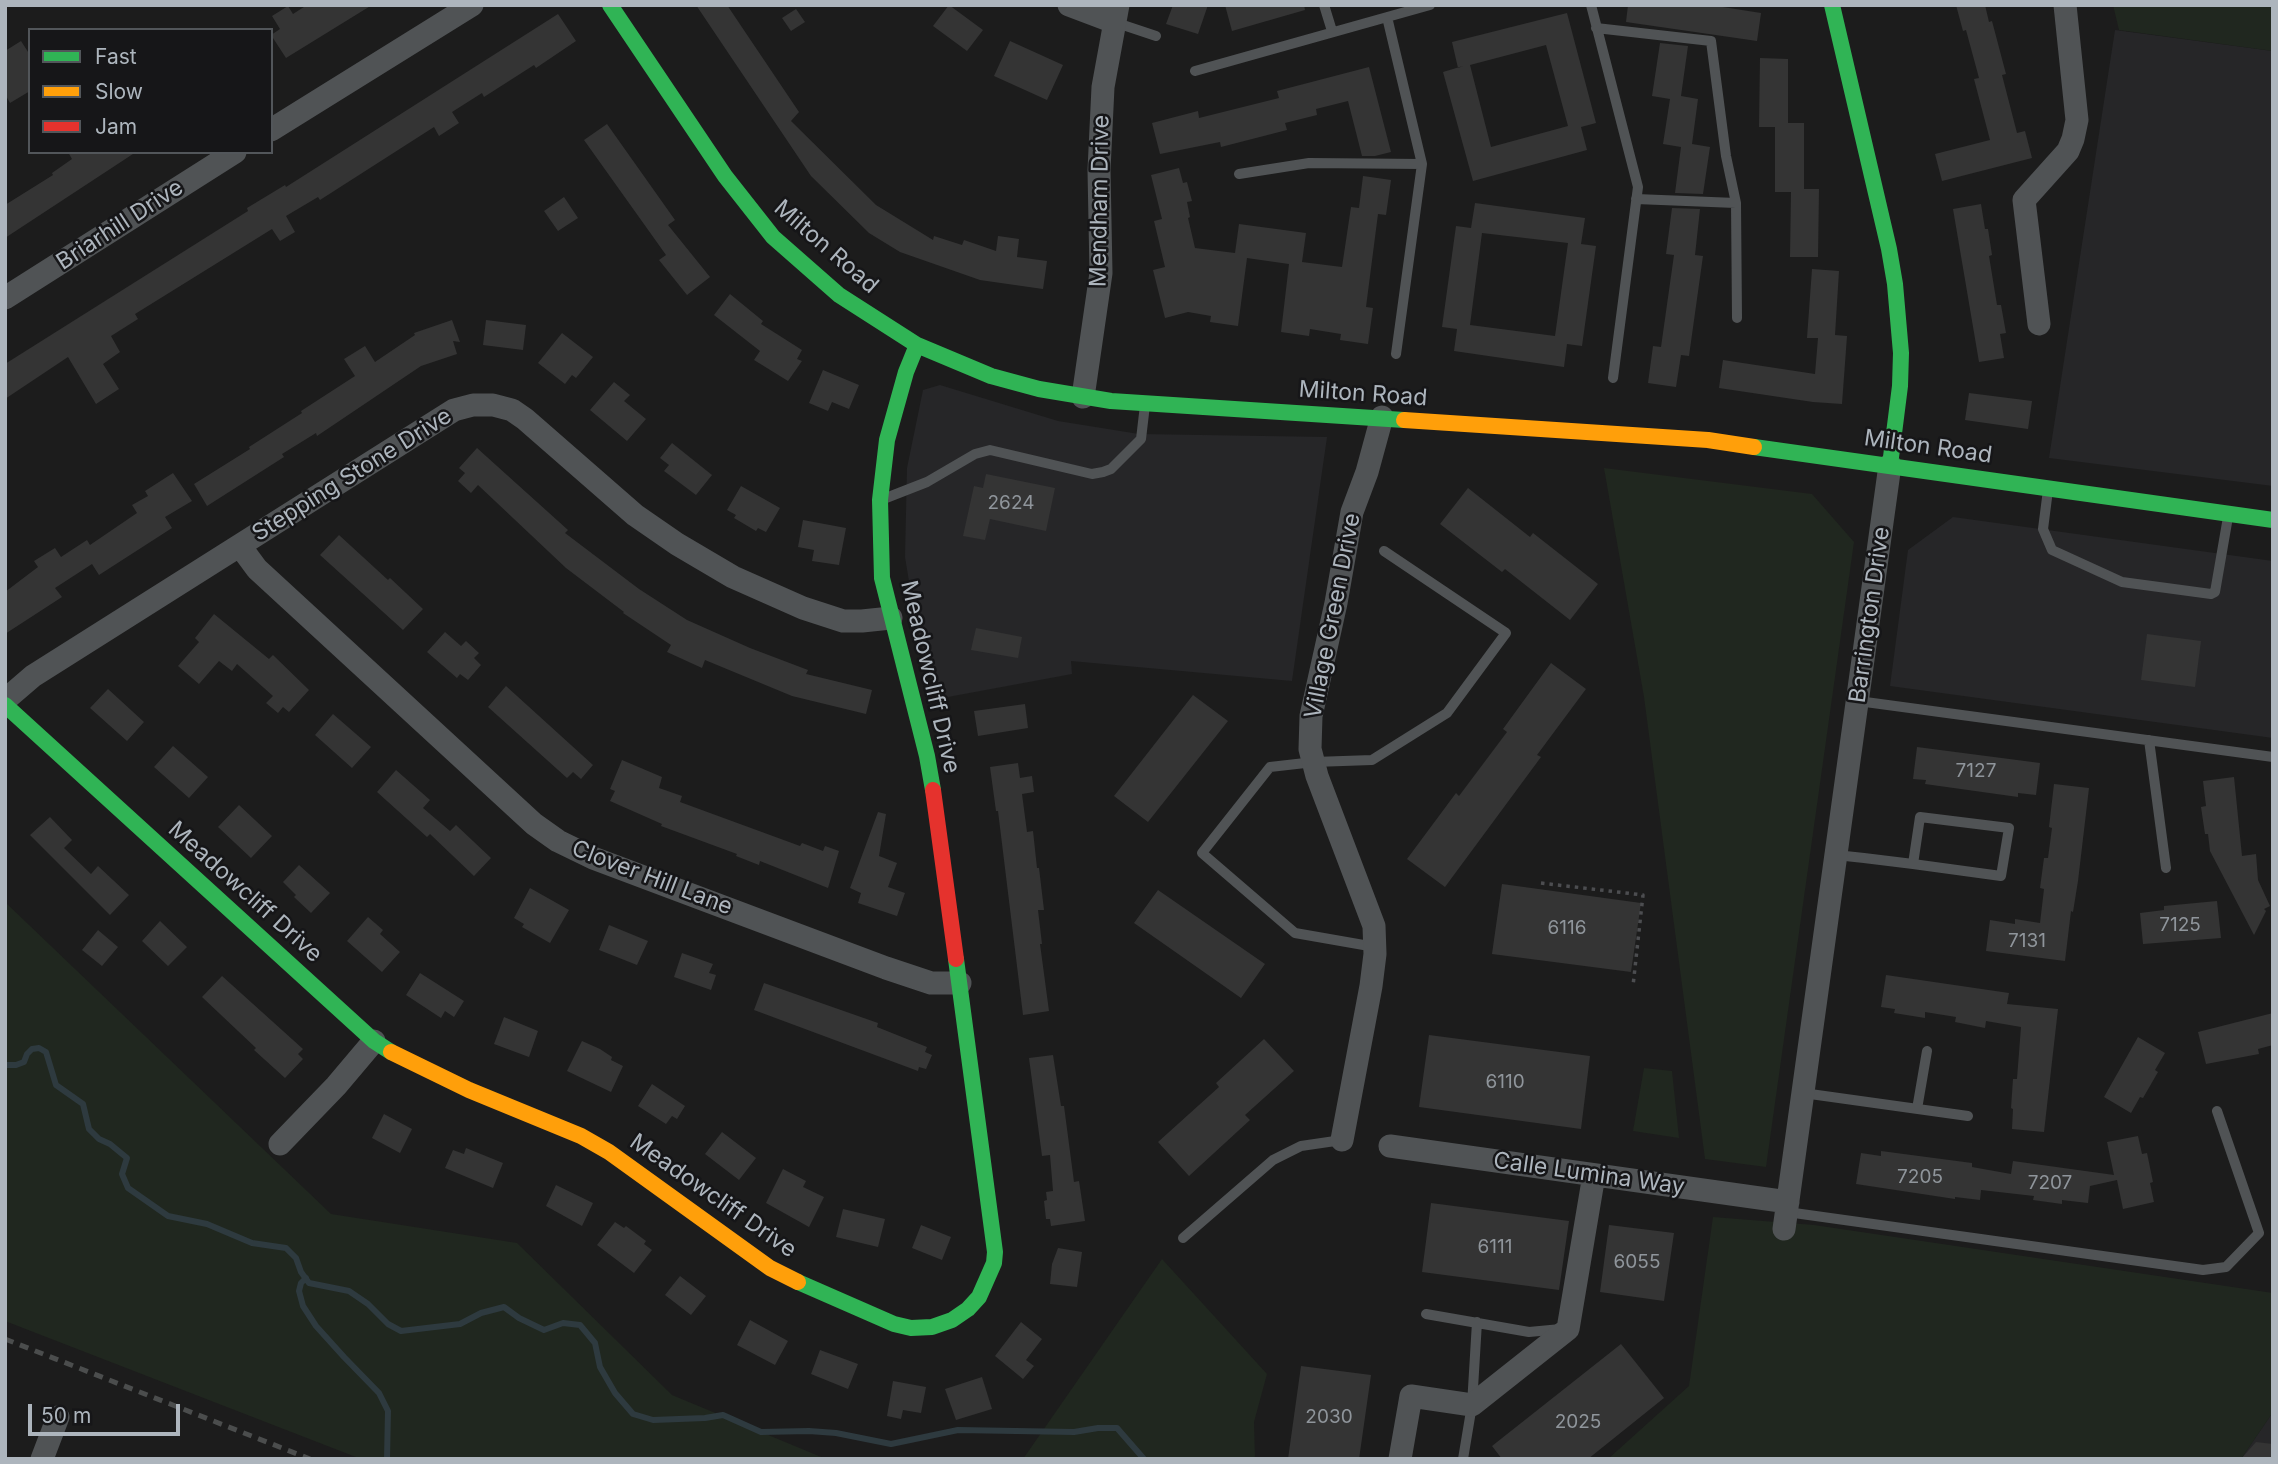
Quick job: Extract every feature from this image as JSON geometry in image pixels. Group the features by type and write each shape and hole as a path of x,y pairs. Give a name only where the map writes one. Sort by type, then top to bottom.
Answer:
{"street":[{"path":"273,129 472,5"},
{"name":"Milton Road","path":"610,5 725,176 773,237 839,295 917,345 991,376 1083,397 1145,404 1382,417 1708,440 2273,520"},
{"path":"1069,5 1116,14"},
{"name":"Barrington Drive","path":"1786,1214 1900,386 1901,354 1889,249 1832,5"},
{"path":"2039,324 2024,200 2068,150 2077,120 2065,5"},
{"name":"Mendham Drive","path":"1083,397 1101,273 1099,136 1102,87 1116,14"},
{"name":"Briarhill Drive","path":"5,298 232,154"},
{"name":"Meadowcliff Drive","path":"5,703 374,1041 415,1067 549,1122 609,1152 770,1268 894,1324 911,1328 932,1327 951,1320 968,1309 979,1297 994,1264 989,1205 960,983 927,755 882,578 880,500 887,440 906,372 917,345"},
{"name":"Stepping Stone Drive","path":"5,703 33,676 454,410 473,405 493,405 512,410 635,515 733,577 803,608 843,621 891,618"},
{"name":"Village Green Drive","path":"1342,1140 1371,986 1374,926 1310,750 1311,716 1336,603 1352,512 1367,472 1382,417"},
{"name":"Clover Hill Lane","path":"240,545 267,579 534,824 558,841 593,858 886,968 931,983 960,983"},
{"path":"280,1144 336,1086 374,1041"},
{"name":"Calle Lumina Way","path":"1390,1146 1594,1175 1786,1214"},
{"path":"1400,1459 1411,1396 1472,1405 1568,1328 1594,1175"},
{"path":"42,1459 58,1418"}],"lane":[{"path":"1324,5 1332,31"},
{"path":"1195,71 1430,5"},
{"path":"1591,5 1638,187 1613,378"},
{"path":"1116,14 1156,36"},
{"path":"1387,17 1422,164 1396,354"},
{"path":"1596,28 1711,41 1726,156 1736,203 1737,318"},
{"path":"1239,174 1309,163 1422,164"},
{"path":"1636,199 1736,203"},
{"path":"880,500 927,482 975,454 990,450 1092,474 1103,472 1111,469 1141,439 1145,404"},
{"path":"2048,487 2043,529 2052,550 2122,582 2211,594 2215,592 2229,513"},
{"path":"1375,947 1295,933 1202,853 1270,767 1372,760 1447,713 1506,633 1384,551"},
{"path":"1858,701 2273,757"},
{"path":"2149,740 2166,868"},
{"path":"1836,855 2001,876 2009,828 1920,817 1913,864"},
{"path":"1917,1109 1927,1051"},
{"path":"1803,1093 1968,1116"},
{"path":"1786,1214 2203,1269 2226,1267 2259,1233 2217,1111"},
{"path":"1183,1238 1273,1160 1301,1146 1342,1140"},
{"path":"1426,1314 1529,1332 1568,1328"},
{"path":"1463,1459 1472,1405 1478,1322"}],"path":[{"path":"1541,883 1643,895 1633,986"}],"shaded area":[{"path":"2113,5 2273,5 2273,51 2119,30"},
{"path":"2115,30 2273,51 2273,486 2049,458"},
{"path":"940,385 1058,421 1139,434 1327,437 1292,681 1071,661 1072,674 937,699 916,624 905,557 907,468 923,390"},
{"path":"1604,468 1812,494 1854,542 1766,1167 1705,1159 1644,697"},
{"path":"1953,517 2273,561 2273,738 1890,686 1908,550"},
{"path":"5,902 331,1214 517,1243 672,1395 826,1459 361,1459 5,1321"},
{"path":"1644,1068 1672,1071 1679,1138 1633,1131"},
{"path":"1713,1217 1814,1225 2273,1293 2273,1412 2241,1459 1608,1459 1689,1386"},
{"path":"1162,1259 1267,1374 1254,1422 1255,1459 1023,1459"},
{"path":"2273,1412 2273,1459 2241,1459"}],"building":[{"path":"307,5 372,5 286,58 273,38 273,34 280,29 272,16 288,6 293,14"},
{"path":"696,5 727,5 799,112 791,121 876,205 933,240 934,236 962,245 964,240 996,251 998,236 1019,239 1017,257 1047,261 1043,289 980,280 900,252 869,233 811,176"},
{"path":"949,5 983,30 967,51 933,26"},
{"path":"1173,5 1208,5 1198,34 1166,24"},
{"path":"1225,5 1304,5 1305,10 1232,31"},
{"path":"1628,5 1710,5 1761,13 1757,41 1626,22"},
{"path":"1956,5 1985,5 2006,74 2002,75 2017,133 2025,131 2032,158 1942,181 1935,154 1990,140 1974,79 1979,78"},
{"path":"796,9 805,22 791,31 782,18"},
{"path":"1567,13 1596,123 1581,127 1587,150 1473,181 1443,72 1458,68 1452,42","holes":["1546,45 1568,126 1491,147 1470,65"]},
{"path":"558,14 576,41 536,68 534,65 484,97 482,93 452,112 459,123 439,136 434,127 320,200 318,197 286,216 295,232 280,241 272,229 135,314 138,319 111,336 120,352 103,364 119,389 96,404 68,357 5,399 5,364 248,211 247,208 285,185 286,187"},
{"path":"21,41 28,52 28,92 10,103 5,94 5,51"},
{"path":"1010,41 1063,65 1047,100 994,76"},
{"path":"1660,43 1688,46 1681,96 1698,99 1692,144 1710,147 1703,194 1675,193 1681,147 1663,144 1670,99 1652,96"},
{"path":"1760,58 1788,59 1788,123 1804,123 1804,189 1819,189 1818,257 1790,257 1791,192 1775,192 1775,127 1759,127"},
{"path":"1369,67 1391,152 1362,156 1348,101 1316,109 1317,115 1285,123 1287,130 1221,147 1220,142 1160,154 1152,123 1198,111 1199,118 1279,98 1277,91"},
{"path":"607,124 675,220 668,225 710,277 687,295 659,260 666,255 584,140"},
{"path":"69,154 133,154 5,238 5,205 53,175 52,173 72,159"},
{"path":"1179,168 1183,183 1187,182 1192,201 1187,202 1188,218 1195,248 1235,253 1239,224 1306,233 1302,262 1342,267 1351,207 1359,208 1363,176 1391,180 1386,215 1378,214 1366,307 1373,308 1368,344 1340,340 1341,334 1310,329 1309,336 1281,332 1289,264 1247,258 1238,326 1210,322 1211,316 1188,312 1165,318 1153,270 1165,267 1154,221 1162,219 1151,175"},
{"path":"564,197 578,218 558,231 544,211"},
{"path":"1475,203 1585,218 1581,244 1596,246 1582,346 1567,344 1564,367 1454,351 1457,329 1442,327 1456,226 1471,228","holes":["1482,233 1568,243 1555,336 1470,325"]},
{"path":"1981,204 1985,229 1988,229 1992,255 1989,256 1997,305 2001,305 2006,333 2000,334 2004,358 1979,362 1953,209"},
{"path":"1672,208 1700,209 1695,255 1703,256 1689,356 1681,355 1676,387 1648,383 1653,346 1661,347 1674,255 1666,254"},
{"path":"1812,269 1839,271 1835,335 1847,336 1842,404 1719,388 1723,360 1815,374 1818,338 1807,338"},
{"path":"730,294 763,321 761,324 802,350 797,359 802,361 788,381 754,360 760,351 714,315"},
{"path":"452,320 460,342 453,341 457,354 421,366 317,436 316,433 282,454 284,457 207,506 194,484 250,449 249,447 355,376 344,359 365,346 375,362 415,335 414,333"},
{"path":"486,320 526,325 523,350 483,345"},
{"path":"562,333 593,357 576,378 572,375 565,384 538,363"},
{"path":"823,370 859,385 849,409 832,402 828,411 809,403"},
{"path":"614,382 630,395 624,401 646,419 627,441 590,410"},
{"path":"1969,393 2032,401 2028,429 1965,420"},
{"path":"672,443 712,475 696,495 664,471 669,465 660,458"},
{"path":"477,448 568,530 565,533 639,589 687,620 808,670 806,674 872,690 866,714 792,696 705,660 702,668 667,652 671,645 623,613 566,568 478,485 471,493 458,481 465,473 459,468"},
{"path":"173,473 192,501 165,517 172,528 99,575 92,564 55,588 62,597 5,634 5,592 38,567 34,561 55,548 61,557 87,540 90,545 137,513 132,505 148,496 145,491"},
{"path":"986,474 1055,488 1046,531 990,519 985,540 963,536 974,486 983,488"},
{"path":"741,486 780,508 766,532 758,528 756,531 734,518 736,515 727,510"},
{"path":"1468,488 1530,537 1533,533 1598,584 1570,620 1505,569 1502,572 1440,524"},
{"path":"803,520 846,528 839,565 812,561 814,550 798,547"},
{"path":"339,535 423,609 403,630 320,555"},
{"path":"214,614 269,659 273,655 309,690 289,712 283,707 278,713 266,703 273,696 237,664 232,671 219,661 199,684 178,666 199,642 195,638"},
{"path":"976,628 1022,637 1018,658 971,650"},
{"path":"445,632 461,646 466,641 479,653 474,658 481,665 468,680 460,674 457,678 427,652"},
{"path":"2147,634 2201,641 2195,687 2141,680"},
{"path":"1551,663 1586,689 1537,755 1541,757 1445,887 1407,859 1456,793 1459,796 1507,732 1503,729"},
{"path":"506,686 593,765 581,779 573,772 567,778 488,707"},
{"path":"108,689 144,722 127,741 90,708"},
{"path":"1193,695 1228,721 1148,822 1114,796"},
{"path":"1025,704 1028,728 978,736 974,711"},
{"path":"333,714 371,747 352,768 315,735"},
{"path":"173,746 208,777 189,798 154,767"},
{"path":"1917,747 2040,763 2036,795 2018,793 2018,797 1925,784 1926,780 1913,779"},
{"path":"622,760 662,777 659,788 682,796 680,802 800,846 802,843 823,851 825,846 839,851 828,888 760,861 759,865 736,856 737,854 661,826 662,824 610,801 615,791 610,789"},
{"path":"1018,763 1020,778 1032,776 1034,792 1022,794 1027,832 1033,831 1039,868 1044,910 1038,910 1040,944 1049,1011 1023,1015 998,811 990,767"},
{"path":"396,770 430,800 423,808 450,831 456,825 491,858 474,876 430,834 427,837 377,792"},
{"path":"2234,777 2242,856 2256,854 2258,880 2270,906 2264,909 2266,911 2254,935 2210,851 2201,807 2206,806 2203,781"},
{"path":"2054,784 2089,788 2065,961 1986,951 1990,920 2015,924 2015,919 2040,923 2044,889 2040,888 2044,858 2048,858"},
{"path":"239,805 272,836 251,858 218,827"},
{"path":"878,812 886,814 879,856 897,863 888,887 905,893 897,916 858,903 861,893 850,888"},
{"path":"50,817 72,840 64,848 91,874 98,866 129,895 110,915 30,835"},
{"path":"299,865 330,893 311,913 283,882"},
{"path":"1502,884 1641,903 1631,972 1492,954"},
{"path":"530,888 569,910 550,943 522,927 524,924 514,918"},
{"path":"1158,890 1265,964 1241,998 1134,923"},
{"path":"2217,901 2221,938 2143,944 2140,913 2164,910 2164,906"},
{"path":"368,917 383,930 380,934 400,952 382,972 347,941"},
{"path":"160,921 187,947 168,966 142,941"},
{"path":"609,925 648,941 637,965 599,950"},
{"path":"98,930 118,947 102,966 82,950"},
{"path":"682,953 713,964 709,973 716,975 711,990 674,977"},
{"path":"420,973 464,1001 454,1017 445,1011 441,1018 406,995"},
{"path":"1886,975 2009,993 2007,1004 2058,1009 2044,1132 2012,1129 2013,1079 2017,1079 2021,1027 1986,1021 1985,1028 1955,1022 1956,1017 1925,1012 1925,1018 1894,1013 1895,1009 1881,1007"},
{"path":"222,976 303,1049 298,1054 303,1059 285,1078 202,997"},
{"path":"764,983 878,1023 877,1027 927,1047 925,1052 932,1055 926,1069 919,1067 918,1071 754,1010"},
{"path":"2273,1013 2273,1045 2258,1049 2259,1054 2206,1064 2198,1032"},
{"path":"504,1017 538,1031 529,1057 494,1044"},
{"path":"1429,1035 1590,1056 1581,1129 1419,1107"},
{"path":"2138,1037 2165,1053 2155,1070 2158,1072 2131,1113 2104,1097"},
{"path":"1264,1039 1294,1071 1245,1115 1250,1120 1189,1176 1158,1142 1219,1087 1216,1083"},
{"path":"582,1041 600,1049 612,1057 611,1060 623,1066 611,1092 567,1071"},
{"path":"1053,1055 1061,1106 1064,1106 1074,1182 1079,1181 1085,1221 1051,1226 1050,1219 1046,1219 1044,1201 1047,1200 1046,1192 1053,1191 1050,1155 1042,1156 1029,1058"},
{"path":"652,1084 685,1106 677,1119 672,1116 666,1124 638,1106"},
{"path":"384,1114 412,1129 400,1153 372,1138"},
{"path":"722,1132 756,1158 739,1180 705,1154"},
{"path":"2138,1136 2142,1154 2147,1153 2154,1202 2123,1209 2117,1180 2090,1186 2088,1203 2062,1200 2062,1204 2033,1200 2034,1196 1981,1190 1980,1200 1955,1199 1856,1184 1861,1153 1881,1156 1881,1151 1972,1163 1972,1167 2011,1174 2013,1161 2114,1175 2107,1142"},
{"path":"466,1148 503,1163 493,1188 445,1168 453,1150 464,1154"},
{"path":"783,1169 806,1181 803,1187 824,1197 809,1227 766,1203"},
{"path":"556,1185 593,1203 582,1226 546,1206"},
{"path":"1431,1203 1569,1221 1559,1290 1422,1272"},
{"path":"843,1209 885,1219 878,1247 836,1237"},
{"path":"615,1222 624,1228 626,1226 646,1241 644,1244 652,1250 634,1273 597,1245"},
{"path":"921,1225 951,1237 942,1260 912,1248"},
{"path":"1609,1225 1674,1233 1664,1301 1600,1292"},
{"path":"1058,1248 1082,1252 1077,1287 1050,1284 1052,1264"},
{"path":"680,1276 706,1296 691,1315 665,1295"},
{"path":"750,1320 788,1341 775,1365 737,1345"},
{"path":"1021,1322 1042,1339 1026,1360 1034,1366 1023,1379 995,1356"},
{"path":"1621,1344 1664,1398 1588,1459 1502,1459 1492,1446"},
{"path":"820,1350 858,1364 848,1389 811,1374"},
{"path":"1301,1366 1371,1375 1359,1459 1288,1459"},
{"path":"982,1377 992,1409 956,1420 945,1389"},
{"path":"893,1381 926,1387 921,1413 903,1410 901,1419 887,1416"},
{"path":"2256,1442 2273,1444 2273,1459 2241,1459"}],"waterway":[{"path":"5,1065 24,1062 32,1049 39,1048 46,1052 56,1085 83,1104 89,1129 127,1158 122,1174 128,1188 168,1216 207,1224 252,1243 286,1248 296,1258 309,1283 349,1291 368,1304 388,1324 401,1331 460,1324 481,1313 504,1307 544,1330 563,1323 580,1325 595,1343 600,1367 615,1393 633,1414 653,1420 723,1415 761,1432 836,1433 891,1444 958,1430 1074,1432 1117,1428 1144,1459"},
{"path":"306,1278 299,1291 303,1306 316,1326 379,1393 388,1411 387,1459"}],"railway":[{"path":"5,1339 310,1459"}],"traffic: fast":[{"path":"610,5 725,176 773,237 839,295 917,345 991,376 1039,389 1111,401 1404,420"},
{"path":"1832,5 1895,284 1901,353 1900,386 1890,465"},
{"path":"917,345 906,372 887,440 880,500 882,578 927,756 933,790"},
{"path":"1754,447 2273,520"},
{"path":"5,705 374,1041 391,1052"},
{"path":"798,1282 894,1324 911,1328 932,1327 952,1320 979,1297 994,1263 995,1252 956,959"}],"traffic: slow":[{"path":"1404,420 1708,440 1754,447"},
{"path":"391,1052 469,1090 581,1136 609,1152 770,1268 798,1282"}],"traffic: jam":[{"path":"933,790 956,959"}]}
